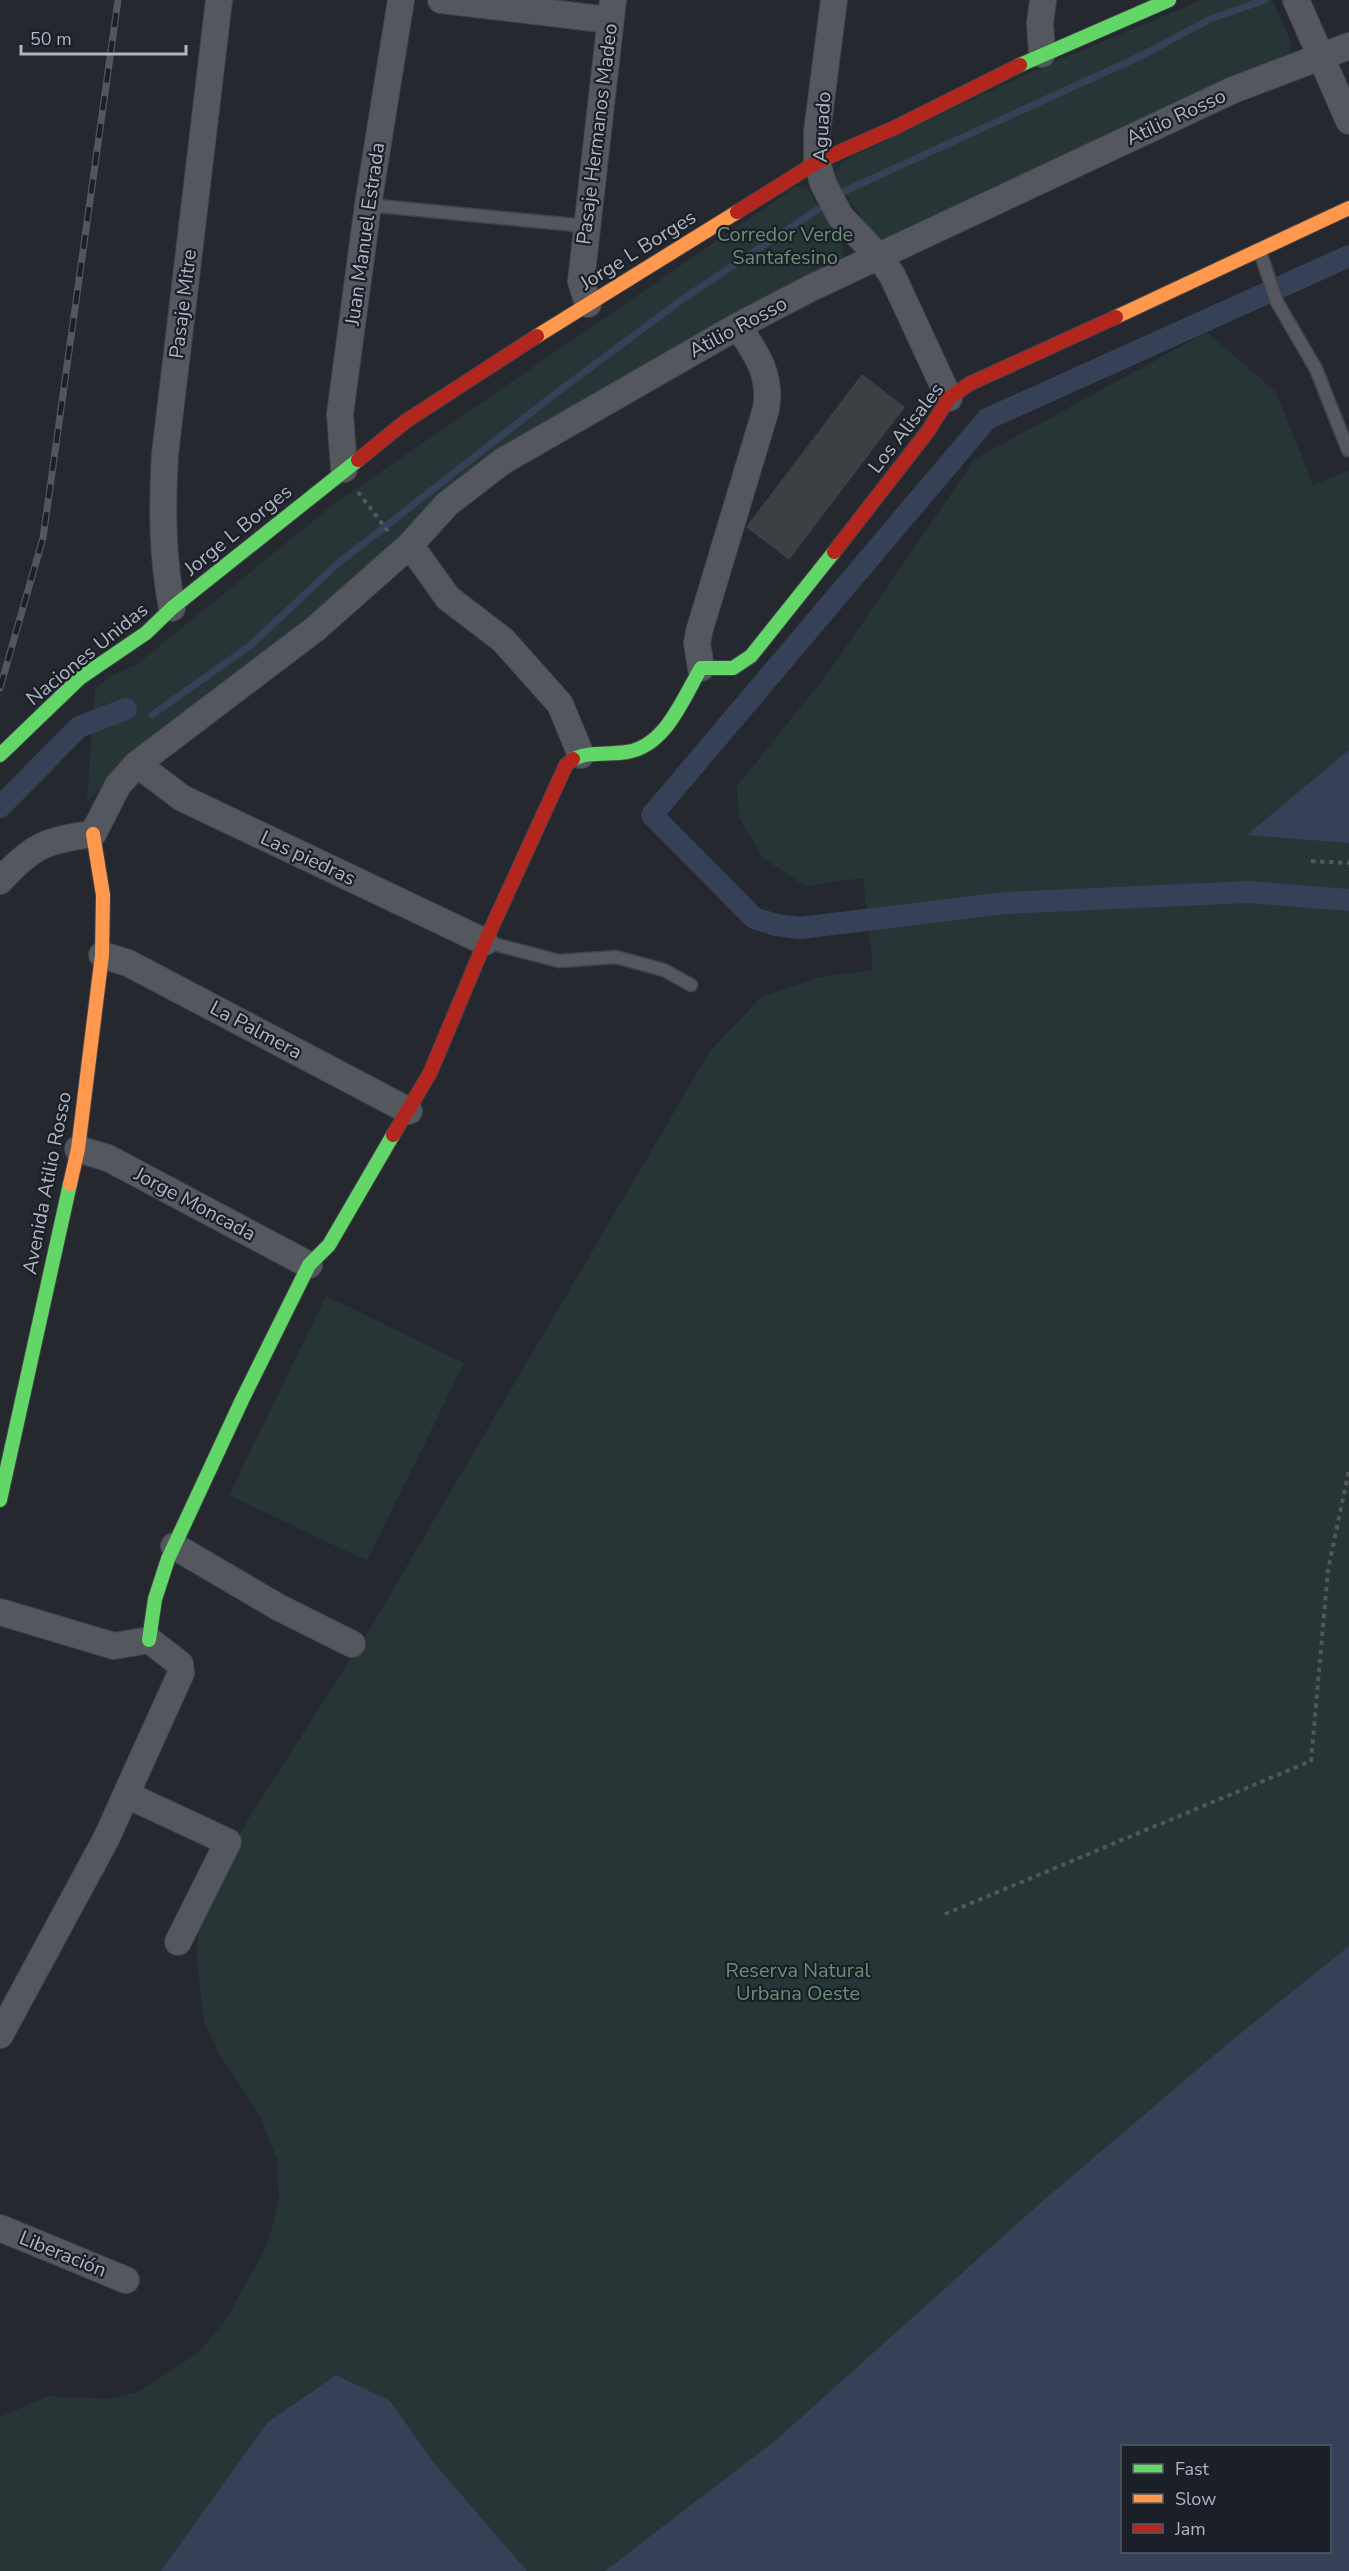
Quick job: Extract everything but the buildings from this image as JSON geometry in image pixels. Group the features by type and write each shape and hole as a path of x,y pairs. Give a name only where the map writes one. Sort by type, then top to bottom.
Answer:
{"street":[{"name":"Pasaje Mitre","path":"172,608 165,570 162,516 165,454 219,0"},
{"name":"Juan Manuel Estrada","path":"344,469 340,414 368,205 401,0"},
{"path":"441,0 612,10"},
{"name":"Aguado","path":"834,0 817,132 820,173 840,216 879,257 892,275 949,398"},
{"path":"1042,54 1040,23 1043,0"},
{"name":"Jorge L Borges","path":"172,608 344,469 415,415 588,304 820,173 896,127 1042,54 1169,0"},
{"path":"1296,0 1349,121"},
{"name":"Pasaje Hermanos Madeo","path":"588,304 581,281 612,10"},
{"name":"Atilio Rosso","path":"93,834 118,785 137,764 315,629 401,540 503,461 738,326 1233,90 1319,55 1349,46"},
{"name":"Los Alisales","path":"701,668 735,670 759,649 928,431 949,398 969,384 1260,252 1349,208"},
{"path":"149,1640 153,1607 174,1546 217,1451 309,1265 329,1245 430,1073 484,942 566,765 571,759 581,755 626,752 647,746 657,738 701,668 697,643 699,632 766,409 769,392 765,372 738,326"},
{"path":"401,540 448,598 503,640 560,704 581,755"},
{"name":"Naciones Unidas","path":"0,755 80,678 146,633 172,608"},
{"name":"Las piedras","path":"137,764 182,798 484,942"},
{"path":"0,881 23,855 38,846 61,838 93,834"},
{"name":"Avenida Atilio Rosso","path":"0,1500 78,1149 102,955 103,895 93,834"},
{"name":"La Palmera","path":"102,955 128,963 409,1111"},
{"name":"Jorge Moncada","path":"78,1149 108,1158 309,1265"},
{"path":"174,1546 278,1607 352,1644"},
{"path":"0,1612 114,1646 149,1640 180,1664 181,1673 127,1795 0,2035"},
{"path":"127,1795 228,1842 178,1942"},
{"name":"Liberación","path":"0,2228 126,2280"}],"lane":[{"path":"368,205 586,226"},
{"path":"1260,252 1277,302 1316,369 1348,450"},
{"path":"484,942 559,961 616,957 664,970 691,985"}],"path":[{"path":"368,506 401,540"},
{"path":"1311,861 1349,863"},
{"path":"945,1914 1311,1761 1328,1570 1349,1470"}],"green space":[{"name":"Corredor Verde Santafesino","path":"1201,0 1272,0 1291,41 1290,53 1278,64 896,238 883,239 872,233 833,176 843,161 1035,70"},
{"name":"Corredor Verde Santafesino","path":"795,187 806,187 837,233 844,250 840,265 527,433 278,641 154,734 87,802 95,689 109,677 136,665 334,504"},
{"name":"Reserva Natural Urbana Oeste","path":"1207,332 1276,392 1313,485 1349,470 1349,2571 0,2571 0,2417 48,2396 108,2399 138,2392 198,2353 227,2318 267,2245 279,2200 277,2160 260,2116 218,2052 204,2021 196,1953 201,1914 218,1874 247,1821 371,1627 710,1051 761,997 819,977 873,970 863,878 805,886 763,858 739,817 737,786 828,673 975,459"},
{"path":"326,1296 464,1363 367,1561 229,1495"}],"water":[{"path":"1349,750 1349,843 1247,835"},
{"path":"1349,1946 1349,2571 605,2571 776,2440 1038,2205 1231,2041"},
{"path":"336,2375 390,2401 433,2462 527,2571 161,2571 267,2423"}],"waterway":[{"path":"152,715 251,645 336,565 555,394 680,301 847,190 1143,55 1210,19 1265,0"},
{"path":"1349,256 987,419 652,815 754,918 776,925 800,928 1005,903 1249,892 1349,900"},
{"path":"0,807 79,727 126,709"}],"railway":[{"path":"0,688 43,538 118,0"}],"traffic: fast":[{"path":"1020,65 1169,0"},
{"path":"0,755 80,678 146,633 172,608 358,460"},
{"path":"573,759 593,754 627,752 641,748 652,741 672,719 701,668 733,668 751,656 834,552"},
{"path":"149,1640 155,1599 168,1559 242,1400 309,1265 329,1245 393,1135"},
{"path":"0,1500 70,1184"}],"traffic: slow":[{"path":"1116,317 1349,208"},
{"path":"537,336 737,212"},
{"path":"70,1184 78,1149 102,955 103,895 93,834"}],"traffic: jam":[{"path":"737,212 817,162 896,127 1020,65"},
{"path":"834,552 928,431 949,398 969,384 1116,317"},
{"path":"358,460 406,421 537,336"},
{"path":"393,1135 430,1073 485,942 566,765 573,759"}]}
